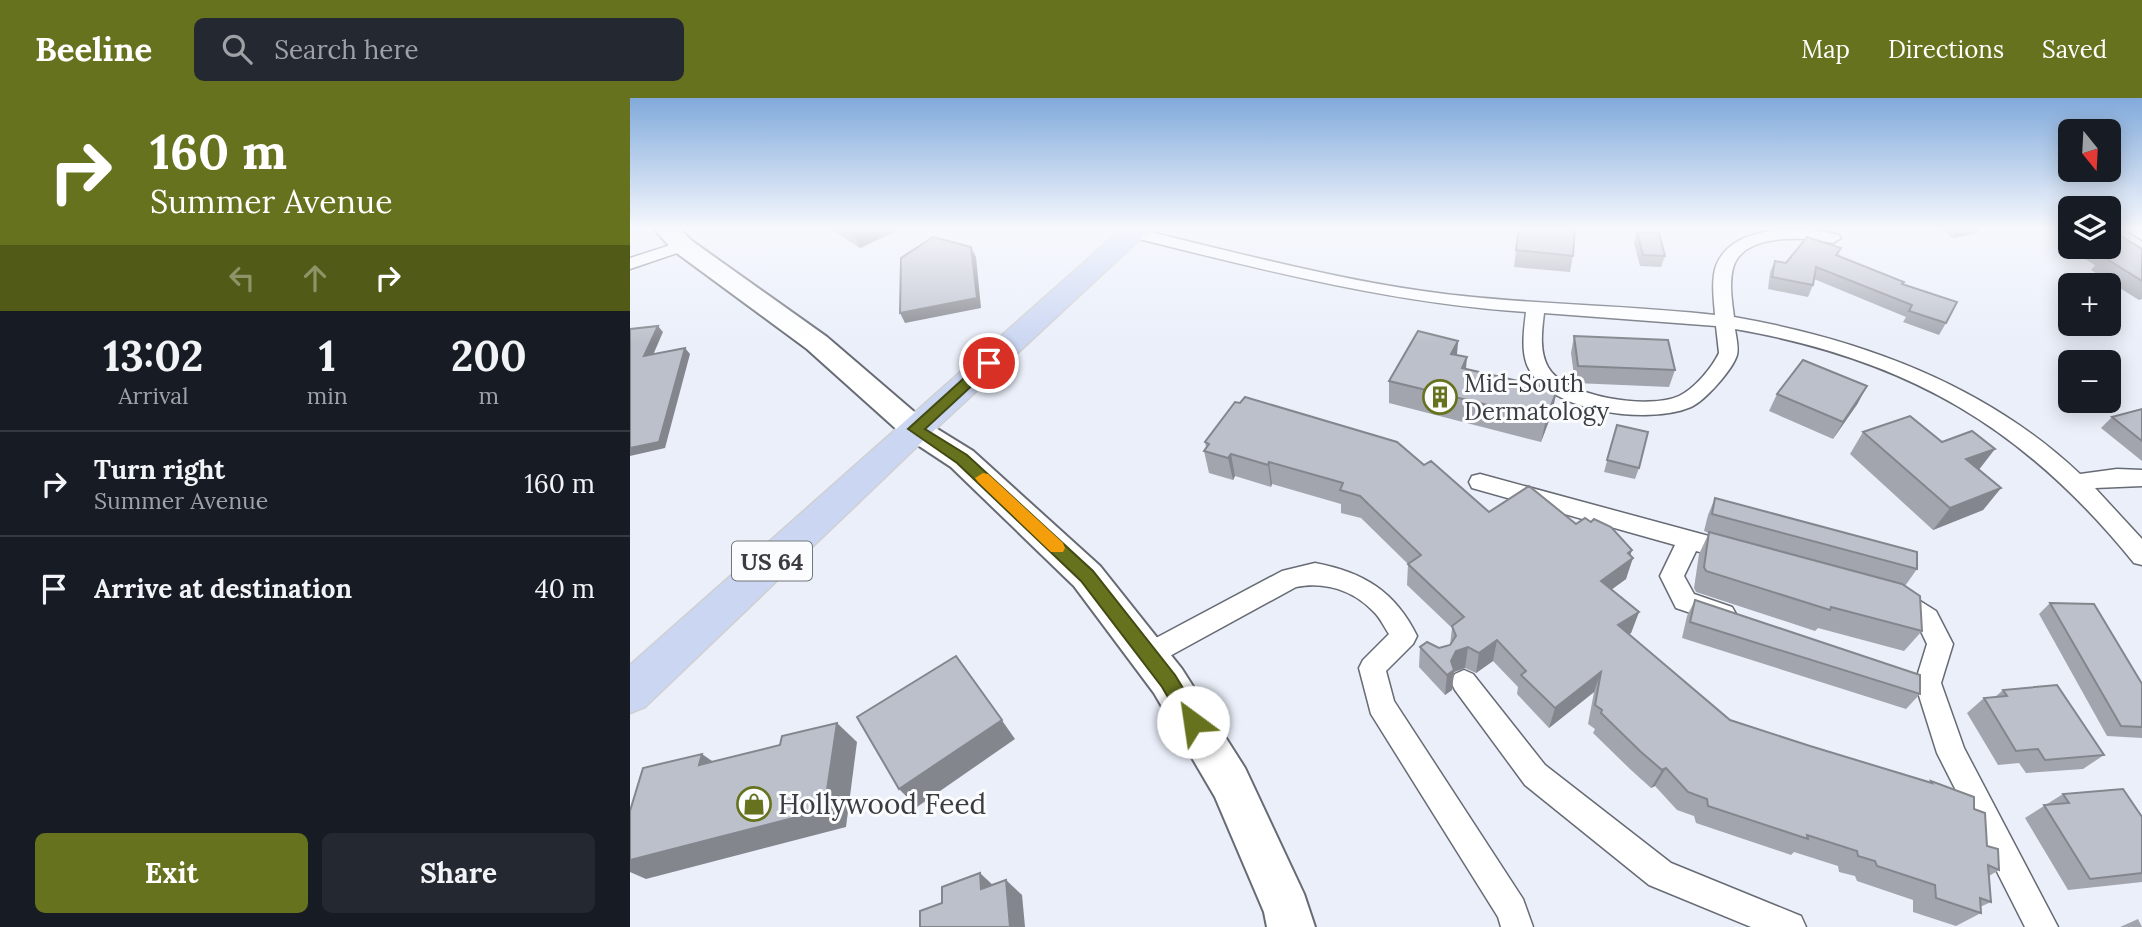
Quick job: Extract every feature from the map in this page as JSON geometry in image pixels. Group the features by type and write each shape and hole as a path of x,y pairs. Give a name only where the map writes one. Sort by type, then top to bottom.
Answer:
{"main road":[{"path":"714,267 817,343 915,429 962,459 1087,576 1168,681 1230,783 1287,911 1291,927"},
{"name":"US 64","path":"630,693 915,429 1096,267"}],"street":[{"path":"1284,267 1385,291 1535,307 1727,321 1822,341 1899,369 1985,414 2076,482 2127,536 2142,556"},
{"path":"1535,307 1535,356 1542,374 1550,382 1584,400 1650,407 1675,405 1694,396 1728,353 1725,267"},
{"path":"2076,482 2117,477 2142,478"},
{"path":"1480,482 1753,557"},
{"path":"1689,539 1672,576 1685,601 1749,623"},
{"path":"1148,655 1291,578 1315,573 1342,578 1382,603 1415,642 1373,668 1381,705 1511,910 1517,927"},
{"path":"1869,588 1895,596 1927,618 1940,644 1928,684 1951,753 2042,927"},
{"path":"1902,675 1928,684"},
{"path":"1464,682 1535,775 1660,874 1790,927"}],"building":[{"path":"901,267 973,267 977,298 900,313"},
{"path":"1774,267 1865,267 1904,282 1902,284 1957,302 1946,323 1909,311 1912,305 1816,267 1813,285 1772,277"},
{"path":"2119,267 2142,267 2142,281"},
{"path":"658,326 644,356 685,348 659,442 630,448 630,329"},
{"path":"1418,331 1458,341 1451,354 1467,357 1462,368 1557,390 1546,419 1389,381"},
{"path":"1574,336 1668,340 1675,370 1578,366"},
{"path":"1803,360 1867,386 1843,422 1777,394"},
{"path":"1245,397 1397,442 1424,465 1431,461 1489,512 1529,486 1576,524 1585,518 1611,527 1632,550 1628,553 1633,558 1601,581 1639,612 1618,625 1730,720 1932,783 1931,781 1974,797 1974,809 1985,813 1987,846 1998,849 1999,870 1988,865 1991,902 1980,898 1981,913 1936,898 1935,885 1877,866 1875,861 1858,856 1857,851 1807,835 1808,839 1708,806 1707,799 1688,792 1666,768 1662,770 1601,713 1602,710 1595,705 1601,672 1555,708 1521,675 1526,671 1497,640 1479,653 1468,647 1456,651 1451,661 1454,670 1447,675 1420,647 1427,642 1439,648 1450,645 1456,636 1452,626 1464,617 1408,564 1421,555 1360,496 1340,490 1343,483 1269,462 1268,465 1231,454 1228,458 1204,451 1209,444 1205,442 1235,402 1240,403"},
{"path":"2142,409 2142,441 2112,417"},
{"path":"1910,416 1942,442 1972,431 1995,449 1966,459 2001,488 1950,508 1863,432"},
{"path":"1617,425 1648,432 1639,468 1607,460"},
{"path":"1715,498 1917,552 1917,569 1712,514"},
{"path":"1709,532 1902,584 1920,596 1922,631 1831,607 1830,610 1706,571 1704,567"},
{"path":"1695,600 1920,675 1920,694 1690,622"},
{"path":"2050,603 2094,604 2142,684 2142,727 2121,726"},
{"path":"956,656 1002,720 899,789 857,717"},
{"path":"2057,685 2104,755 2045,760 2038,749 2016,751 1984,698 2007,696 2003,690"},
{"path":"837,723 824,810 630,860 630,811 643,768 702,754 699,765 780,745 782,736"},
{"path":"2123,789 2142,817 2142,873 2090,879 2044,805 2069,803 2063,794"},
{"path":"980,873 981,889 1006,880 1010,927 920,927 920,911 942,903 942,887"}],"slow traffic":[{"path":"983,478 1057,548"}],"place":[{"name":"Mid-South Dermatology","path":"1440,397"},
{"name":"Hollywood Feed","path":"754,804"}],"route":[{"path":"989,363 915,429 962,459 1087,576 1168,681 1193,722"}]}
